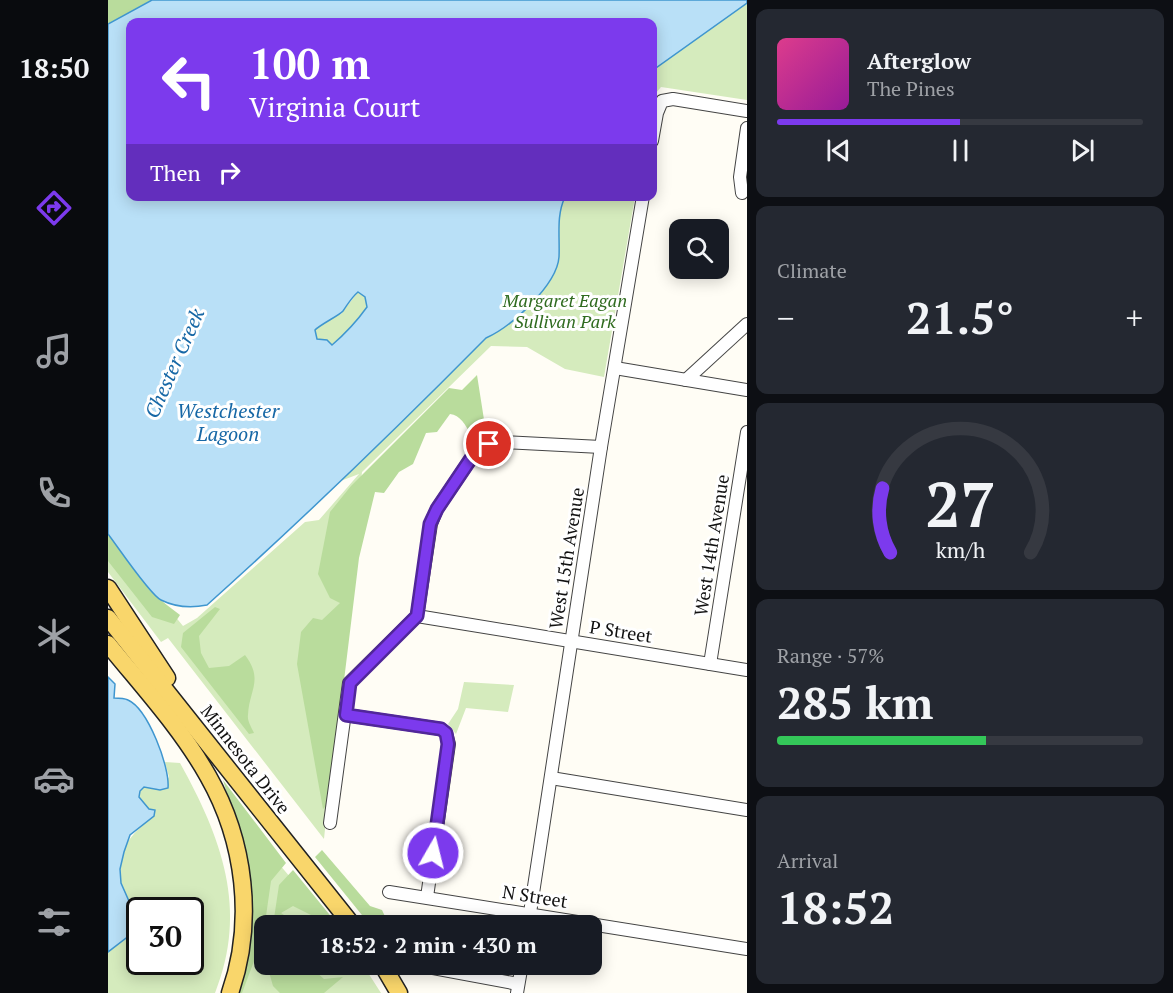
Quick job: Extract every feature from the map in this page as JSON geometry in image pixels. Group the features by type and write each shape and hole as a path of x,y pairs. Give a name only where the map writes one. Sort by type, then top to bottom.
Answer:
{"main road":[{"path":"108,588 210,745"},
{"name":"Minnesota Drive","path":"108,618 344,915"},
{"name":"Minnesota Drive","path":"108,644 188,744 208,775 234,836 242,877 244,924 230,993"},
{"path":"388,975 399,993"}],"street":[{"path":"657,112 662,101 673,99 747,111"},
{"path":"742,193 740,177 747,128"},
{"name":"West 15th Avenue","path":"531,915 601,447 642,201"},
{"path":"686,380 747,324"},
{"path":"615,368 747,390"},
{"name":"West 14th Avenue","path":"710,664 747,432"},
{"path":"330,823 350,683 417,616 430,524 437,509 474,454 489,444 505,442 601,447"},
{"name":"P Street","path":"417,616 747,670"},
{"path":"346,715 441,729 446,733 448,744 427,897"},
{"path":"551,778 747,810"},
{"name":"N Street","path":"389,892 427,897 508,915"},
{"name":"N Street","path":"602,930 747,949"},
{"path":"459,975 518,989"}],"green space":[{"path":"108,0 152,0 108,24"},
{"path":"747,0 747,100 661,87 657,92 657,51"},
{"name":"Margaret Eagan Sullivan Park","path":"547,201 634,201 604,377 565,369 527,347 491,346 362,472 324,839 168,638 161,642 108,572 108,534 183,626 197,618 305,522 319,520 359,474 322,488"},
{"path":"358,292 365,297 367,307 355,322 332,345 317,339 314,330 326,320 341,314"},
{"path":"477,375 485,426 480,438 470,434 460,418 450,414 437,432 426,433 413,464 399,472 384,493 375,492 359,558 329,803 323,809 297,664 301,632 313,618 322,620 340,603 330,598 318,574 330,512 351,486 449,388 462,390"},
{"path":"108,534 159,599 180,615 174,624 152,617 108,561"},
{"path":"215,607 220,609 199,636 201,653 209,668 229,666 245,655 251,664 255,678 248,717 254,733 249,734 181,647 183,633"},
{"path":"464,682 514,685 508,712 466,708 456,734 448,724 458,709"},
{"path":"165,762 180,763 208,818 226,874 230,903 230,932 225,962 215,993 108,993 108,952 126,939 126,975 204,975 204,897 127,897 121,883 120,861 123,852 138,829 154,816 139,797 140,791 144,787 160,790 169,777"},
{"path":"223,780 286,863 271,881 266,915 254,915 254,961 242,993 236,993 243,848"},
{"path":"322,850 370,906 382,910 384,915 362,915 315,857"},
{"path":"273,857 322,915 258,915"},
{"path":"293,870 330,915 311,915 293,906 281,913 284,915 274,915 279,885"},
{"path":"254,933 254,975 369,975 381,993 239,993"},
{"path":"270,975 319,975 324,979 343,977 324,993 280,993 273,986"}],"water":[{"name":"Westchester Lagoon","path":"152,0 747,0 747,3 657,67 657,18 126,18 126,201 563,201 559,219 559,257 556,268 542,292 508,325 486,338 348,474 207,605 184,606 161,600 142,580 108,534 108,24","holes":["358,292 365,297 367,307 332,345 327,340 317,339 315,330 341,313"]},
{"path":"108,677 115,684 114,698 126,699 136,706 150,726 161,753 168,788 160,790 144,787 140,791 139,797 149,809 155,810 154,816 130,835 124,852 120,869 121,883 127,897 126,938 108,952"}],"route":[{"path":"433,853 448,744 446,733 441,729 346,715 350,683 417,616 430,524 437,509 474,454 489,444"}],"water label":[{"name":"Chester Creek","path":"174,363"}]}
